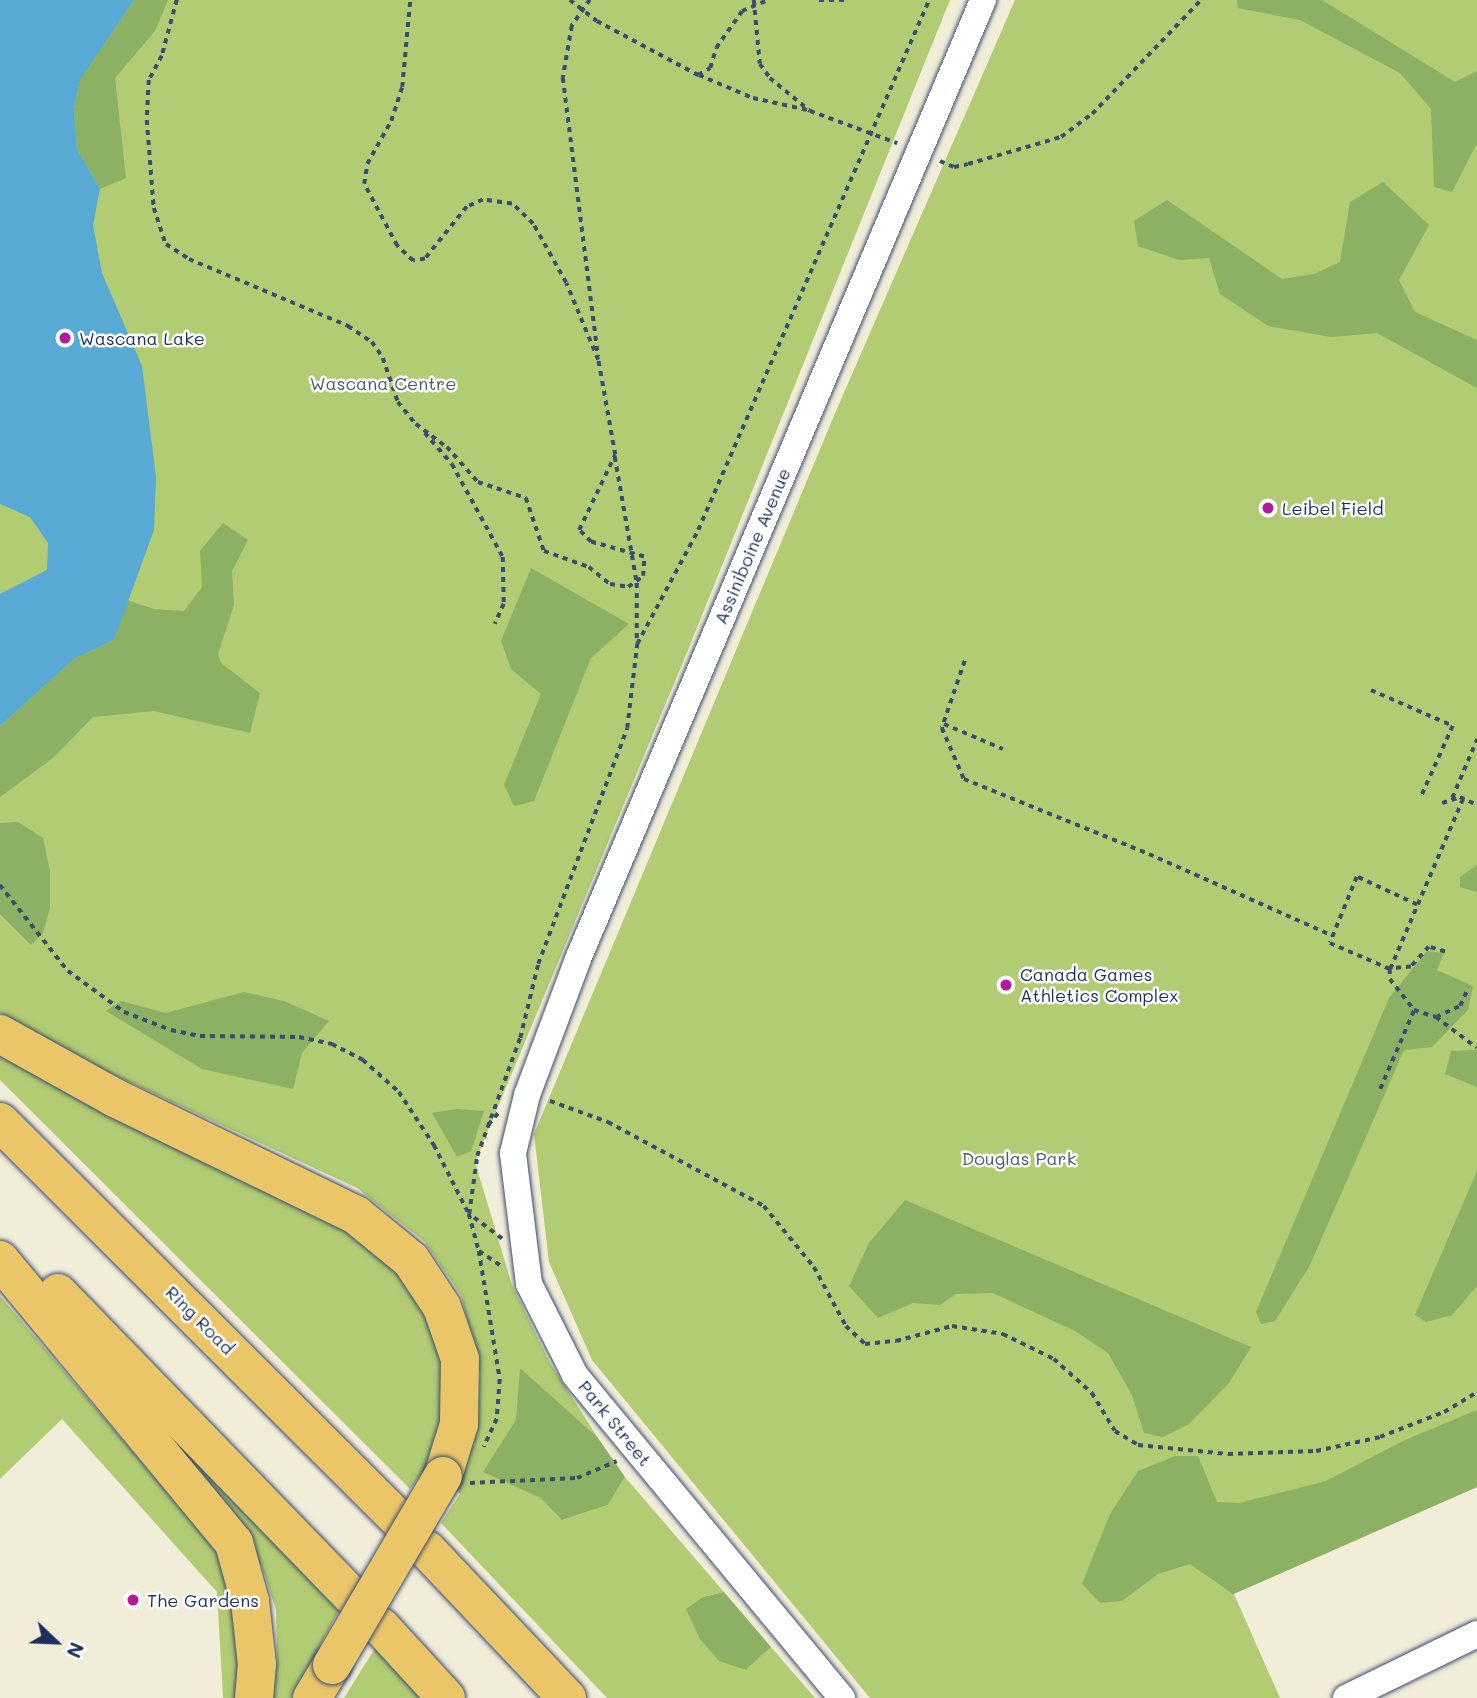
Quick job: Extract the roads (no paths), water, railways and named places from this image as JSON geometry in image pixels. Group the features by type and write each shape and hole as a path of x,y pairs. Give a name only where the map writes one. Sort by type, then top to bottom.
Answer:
{"highway":[{"path":"0,1034 115,1098 345,1209 411,1260 442,1307 460,1359 458,1477 312,1698"},
{"name":"Ring Road","path":"0,1122 398,1519"},
{"path":"0,1234 352,1596"},
{"path":"0,1260 234,1543 250,1601 257,1664 254,1698"},
{"path":"427,1549 567,1698"},
{"path":"381,1627 446,1698"}],"street":[{"name":"Assiniboine Avenue","path":"527,1095 583,947 916,150 983,0"},
{"name":"Park Street","path":"527,1095 513,1153 522,1251 528,1284 575,1375 842,1698"},
{"path":"1346,1698 1477,1634"}],"water":[{"name":"Wascana Lake","path":"0,0 134,0 80,80 74,109 77,149 100,189 93,225 102,273 142,366 156,477 154,530 114,640 74,659 0,726 0,594 47,570 48,543 30,517 0,504"}],"place":[{"name":"Wascana Lake","path":"65,338"},
{"name":"Leibel Field","path":"1268,508"},
{"name":"Canada Games Athletics Complex","path":"1006,985"},
{"name":"The Gardens","path":"133,1600"}],"park label":[{"name":"Wascana Centre","path":"383,383"},
{"name":"Douglas Park","path":"1019,1158"}]}
